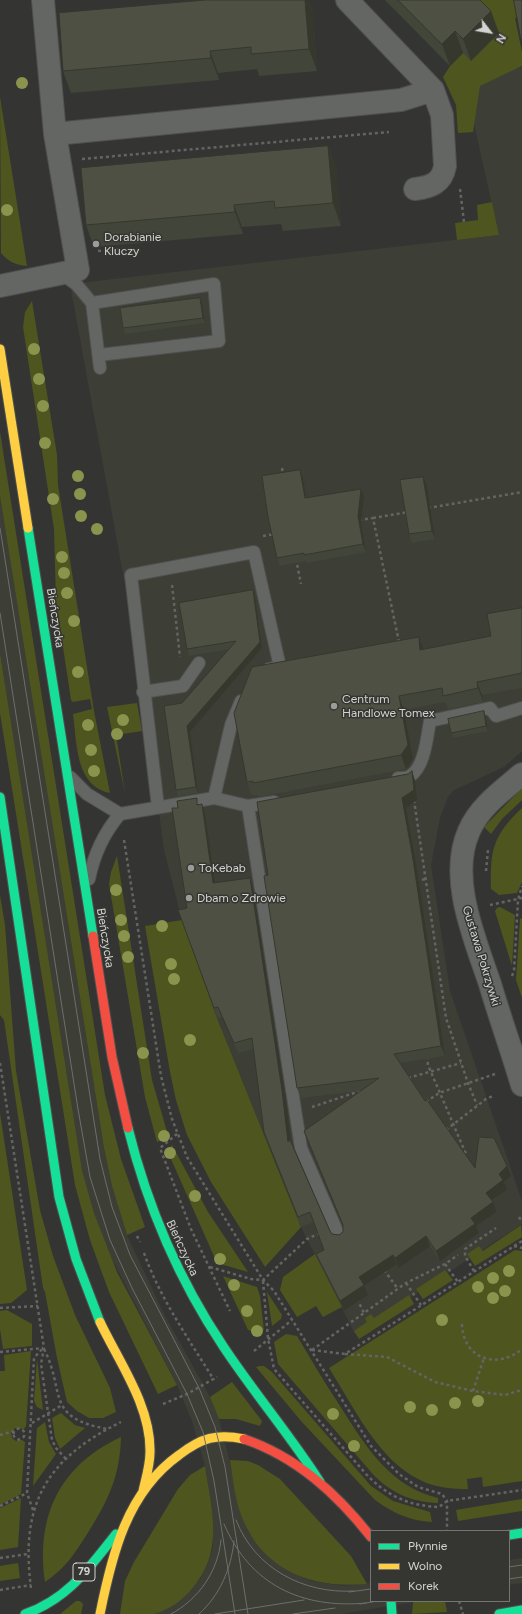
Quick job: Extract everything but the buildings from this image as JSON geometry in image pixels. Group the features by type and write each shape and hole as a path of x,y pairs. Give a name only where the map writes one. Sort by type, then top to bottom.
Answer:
{"main road":[{"name":"Bieńczycka","path":"0,349 86,894 122,1111 131,1148 156,1220 189,1290 236,1365 301,1450 320,1482"},
{"path":"0,797 59,1197 66,1228 87,1289 99,1319 135,1395 146,1424 150,1458 143,1491"},
{"name":"79","path":"25,1614 44,1607 62,1596 79,1579 125,1524 143,1491 155,1474 171,1459 192,1446 218,1436 234,1437 254,1443 288,1460 320,1482 362,1527 370,1531"},
{"path":"100,1614 106,1581 125,1524"},
{"path":"362,1527 370,1536"},
{"path":"510,1535 522,1533"},
{"path":"391,1602 392,1614"},
{"path":"499,1614 522,1610"}],"street":[{"path":"0,286 78,270 55,134 43,0"},
{"path":"347,0 433,90 442,115 445,166 444,173 440,180 434,185 414,189"},
{"path":"55,134 401,100 433,90"},
{"name":"Gustawa Pokrzywki","path":"522,774 487,805 473,823 463,849 462,866 464,897 468,918 522,1085"}],"lane":[{"path":"62,274 76,284 92,303 100,368"},
{"path":"92,303 214,284 219,341 98,355"},
{"path":"158,807 131,575 254,552 280,667 259,671"},
{"path":"144,692 183,686 199,663"},
{"path":"214,798 231,725 244,692"},
{"path":"387,780 410,776 419,766 426,748 430,721 490,708 496,716 522,708"},
{"path":"67,773 86,794 120,814 214,798 248,806 285,800"},
{"path":"248,806 294,1112 301,1148 340,1238"},
{"path":"86,894 91,867 99,845 103,836 120,814"}],"path":[{"path":"60,161 389,132"},
{"path":"94,251 123,249"},
{"path":"282,468 283,476"},
{"path":"420,509 522,492"},
{"path":"358,520 412,511"},
{"path":"373,518 400,645"},
{"path":"260,537 283,532"},
{"path":"295,554 301,584"},
{"path":"171,568 183,686"},
{"path":"410,776 446,1018 477,1105"},
{"path":"124,842 161,1076 172,1119 187,1157 263,1280 274,1291 364,1434 380,1456 409,1481 418,1487 442,1494 447,1501 447,1530"},
{"path":"486,875 490,846"},
{"path":"412,882 426,879"},
{"path":"512,976 514,971 518,900 522,886"},
{"path":"489,898 491,911"},
{"path":"490,905 522,898"},
{"path":"509,969 514,983"},
{"path":"426,1050 431,1072 439,1093 466,1154 459,1159"},
{"path":"402,1080 461,1062"},
{"path":"0,1063 44,1348 51,1362 57,1394 62,1405 73,1416 86,1424 108,1429"},
{"path":"420,1106 439,1093 500,1072"},
{"path":"362,1082 363,1090"},
{"path":"294,1112 369,1088"},
{"path":"440,1134 477,1105 492,1096"},
{"path":"178,1134 160,1148 191,1228 231,1312"},
{"path":"519,1217 522,1222"},
{"path":"474,1271 465,1256 465,1249 496,1228"},
{"path":"210,1267 251,1279 263,1280 307,1239"},
{"path":"345,1354 522,1241"},
{"path":"513,1246 522,1248"},
{"path":"311,1350 406,1283 445,1264 458,1255"},
{"path":"445,1264 458,1282"},
{"path":"384,1269 398,1289"},
{"path":"263,1280 268,1338 274,1368 375,1483 393,1496 419,1505 439,1507 447,1501 522,1490"},
{"path":"406,1283 422,1305"},
{"path":"353,1293 364,1313"},
{"path":"0,1308 38,1306"},
{"path":"250,1354 292,1320"},
{"path":"462,1324 462,1331 467,1345 478,1355 484,1358 506,1359 522,1349"},
{"path":"249,1345 254,1351"},
{"path":"0,1352 44,1348"},
{"path":"44,1348 41,1364 52,1440 56,1448 65,1458"},
{"path":"33,1511 27,1493 34,1358 44,1348"},
{"path":"311,1350 387,1357 436,1382 473,1391 505,1394 522,1390"},
{"path":"473,1391 484,1358"},
{"path":"162,1404 187,1394 220,1376"},
{"path":"31,1424 62,1405"},
{"path":"32,1593 28,1554 33,1511 43,1490 53,1473 65,1458 78,1447 121,1422"},
{"path":"0,1435 20,1428 24,1434"},
{"path":"14,1431 14,1437 17,1439 20,1439 24,1434 31,1433"},
{"path":"0,1506 27,1493"},
{"path":"0,1558 28,1554"},
{"path":"0,1590 31,1585"},
{"path":"459,1602 463,1614"}],"shaded area":[{"name":"Centrum Handlowe Tomex","path":"522,67 522,751 504,767 454,790 448,797 440,818 431,865 450,991 522,1201 522,1224 355,1334 301,1227 217,1018 182,920 164,850 139,661 70,284 499,235 465,84"},
{"path":"0,496 104,1148 112,1186 127,1235 164,1314 210,1397 219,1419 240,1511 249,1533 263,1550 291,1572 312,1581 343,1586 370,1583 370,1602 414,1602 341,1614 154,1614 174,1604 200,1579 208,1563 213,1547 213,1517 205,1466 192,1421 177,1385 110,1255 94,1213 82,1170 0,653"},
{"path":"522,1558 522,1583 510,1585 510,1560"}],"green space":[{"path":"466,0 522,0 522,17 515,18 522,52 522,66 480,86 473,132 458,133 456,105 443,77 450,66 463,53"},
{"path":"0,97 27,266 12,262 1,253"},
{"path":"492,202 499,235 457,240 455,223 478,220 477,205"},
{"path":"32,301 57,455 58,485 94,711 110,793 99,789 90,782 84,772 77,749 73,714 92,709 90,699 73,702 71,700 56,601 54,529 23,327 25,312"},
{"path":"0,432 105,1095 121,1159 145,1227 127,1235 112,1186 104,1148 0,496"},
{"path":"0,653 82,1170 94,1213 117,1272 177,1385 158,1394 109,1292 90,1240 75,1185 0,713"},
{"path":"137,703 142,731 116,735 125,793 107,707"},
{"path":"522,788 522,800 502,819 491,834 484,827"},
{"path":"522,808 522,882 517,893 499,895 491,889 491,864 495,844 505,827"},
{"path":"117,856 152,1080 168,1135 157,1142 145,1097 109,884 111,872"},
{"path":"0,895 5,925 16,1071 40,1210 53,1256 75,1315 110,1388 116,1412 103,1418 89,1418 77,1411 67,1402 43,1288 4,1020 0,1015"},
{"path":"500,907 515,915 512,966 495,911"},
{"path":"520,918 522,919 522,998 516,980"},
{"path":"182,920 217,1018 301,1227 265,1267 211,1182 187,1135 176,1100 145,926"},
{"path":"0,1113 27,1290 11,1303 0,1304"},
{"path":"172,1145 208,1212 248,1272 217,1263 167,1150"},
{"path":"521,1225 522,1237 475,1266 467,1254 479,1246 483,1251"},
{"path":"515,1250 522,1251 522,1481 483,1487 482,1477 467,1479 468,1489 444,1488 426,1483 405,1471 379,1446 357,1415 329,1368"},
{"path":"315,1254 342,1307 323,1317 316,1306 297,1317 280,1290 283,1277"},
{"path":"445,1270 453,1280 423,1299 416,1289"},
{"path":"223,1276 257,1287 260,1296 264,1330 257,1333 248,1330"},
{"path":"267,1292 282,1315 281,1319 272,1326"},
{"path":"409,1295 414,1304 359,1339 354,1331 367,1322 365,1318 371,1314 374,1318"},
{"path":"7,1310 32,1324 32,1346 3,1349 0,1329 0,1311"},
{"path":"286,1334 297,1336 351,1423 381,1464 407,1485 421,1493 438,1498 438,1503 418,1501 401,1495 385,1485 371,1472 278,1364 274,1342"},
{"path":"31,1351 26,1426 24,1429 15,1428 11,1433 12,1438 16,1441 22,1440 25,1442 21,1494 0,1505 0,1371 5,1371 4,1355"},
{"path":"37,1359 43,1410 37,1407 34,1401"},
{"path":"264,1366 272,1372 371,1486 393,1501 430,1512 432,1522 402,1516 375,1500 301,1421 256,1367"},
{"path":"232,1382 262,1421 260,1426 236,1419 219,1419 210,1397"},
{"path":"61,1413 75,1425 85,1428 60,1449 55,1438 52,1418"},
{"path":"45,1422 49,1442 56,1454 33,1486 37,1428"},
{"path":"121,1437 116,1475 108,1497 89,1531 70,1559 59,1571 45,1582 43,1558 44,1536 49,1515 56,1496 67,1478 82,1463 100,1449"},
{"path":"230,1460 248,1461 258,1465 280,1479 351,1556 367,1584 347,1585 310,1580 293,1573 264,1553 252,1538 240,1513"},
{"path":"205,1466 213,1516 213,1532 212,1547 208,1562 201,1577 190,1591 174,1605 164,1611 154,1614 120,1614 125,1581 134,1562 178,1489 190,1475"},
{"path":"21,1498 18,1547 0,1550 0,1508"},
{"path":"522,1499 522,1511 458,1521 456,1510"},
{"path":"18,1563 20,1578 0,1581 0,1566"},
{"path":"76,1601 80,1601 83,1604 81,1614 60,1614"},
{"path":"413,1602 445,1602 447,1612 412,1614"}],"tram line":[{"path":"0,528 100,1159 112,1207 130,1255 199,1388 215,1427 225,1467 248,1614"},
{"path":"0,613 90,1177 110,1240 132,1288 187,1394 203,1432 214,1481 235,1614"},
{"path":"236,1520 244,1537 255,1552 283,1575 300,1583 317,1588 335,1591 354,1591"},
{"path":"224,1524 235,1545 248,1563 263,1577 281,1589 300,1597 320,1602 343,1604 366,1603"},
{"path":"171,1614 190,1600 205,1583 216,1563 221,1540"},
{"path":"199,1614 219,1590 230,1562 234,1541"},
{"path":"510,1567 522,1565"},
{"path":"510,1579 522,1577"},
{"path":"349,1592 370,1589"},
{"path":"215,1614 304,1600"},
{"path":"360,1604 372,1602"},
{"path":"293,1614 335,1608"}],"traffic: fast":[{"path":"28,528 93,936"},
{"path":"0,797 59,1197 76,1259 100,1322"},
{"path":"128,1128 155,1213 166,1241 192,1295 223,1346 320,1482"},
{"path":"510,1535 522,1533"},
{"path":"25,1614 40,1608 66,1591 87,1570 116,1534"},
{"path":"391,1602 392,1614"},
{"path":"499,1614 522,1610"}],"traffic: slow":[{"path":"0,349 28,528"},
{"path":"100,1322 140,1401 145,1418 149,1435 150,1452 149,1467 143,1491"},
{"path":"100,1614 110,1569 124,1526 146,1487 161,1470 195,1444 217,1437 234,1437 244,1439"}],"traffic: jam":[{"path":"93,936 112,1057 128,1128"},
{"path":"244,1439 281,1456 315,1479 344,1506 370,1536"}],"place":[{"name":"Dorabianie Kluczy","path":"96,244"},
{"name":"Centrum Handlowe Tomex","path":"334,706"},
{"name":"ToKebab","path":"191,868"},
{"name":"Dbam o Zdrowie","path":"189,898"}]}
